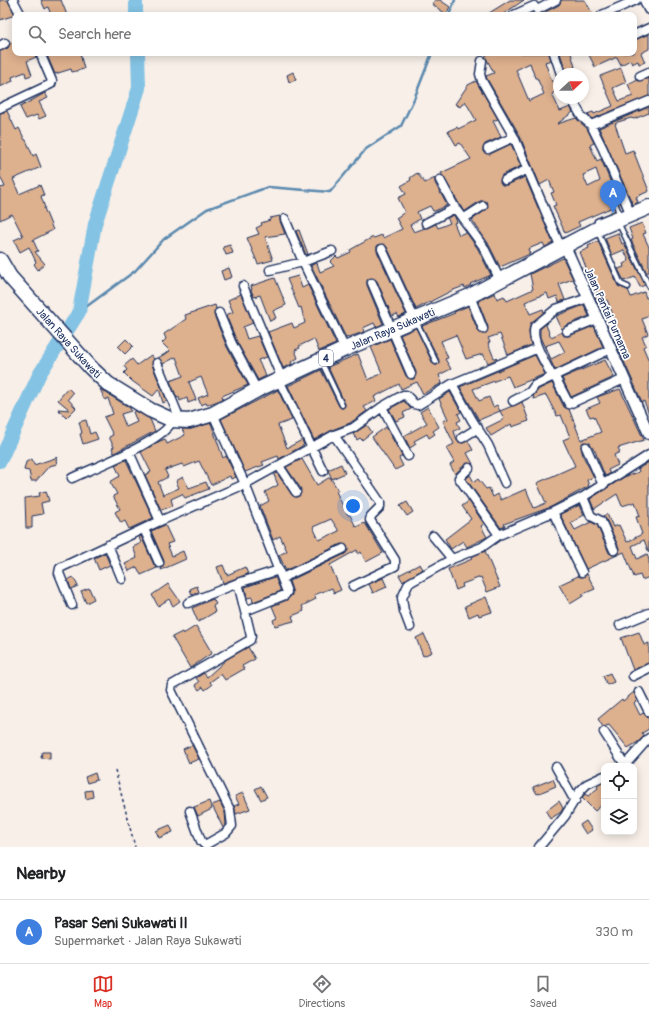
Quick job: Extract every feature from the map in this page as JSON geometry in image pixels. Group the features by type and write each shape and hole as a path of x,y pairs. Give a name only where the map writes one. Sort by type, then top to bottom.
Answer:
{"highway":[{"name":"Jalan Raya Sukawati","path":"0,260 10,277 91,368 108,384 150,410 177,421 213,414 257,390 345,348 470,296 622,216 649,207"}],"street":[{"path":"13,0 19,12"},
{"path":"523,12 556,0"},
{"path":"609,12 636,0"},
{"path":"645,0 649,9"},
{"path":"637,34 649,28"},
{"path":"0,108 51,84 52,81 41,56"},
{"path":"555,56 559,68"},
{"path":"482,61 480,74 482,81 514,137 563,247"},
{"path":"640,76 649,72"},
{"path":"591,125 649,101"},
{"path":"574,104 582,117 591,125 622,216"},
{"path":"488,149 514,137"},
{"path":"505,180 528,170"},
{"path":"440,180 455,208 483,246 500,280"},
{"path":"463,219 484,206"},
{"path":"426,223 455,208"},
{"path":"285,219 305,265 345,348"},
{"name":"Jalan Pantai Purnama","path":"563,247 588,298 649,434"},
{"path":"382,249 414,318"},
{"path":"270,270 305,265 332,251"},
{"path":"372,283 411,374"},
{"path":"243,286 280,380 310,448 323,471"},
{"path":"470,296 483,329"},
{"path":"588,298 556,309 534,326 534,333 538,348 552,376 556,379 569,404 624,379"},
{"path":"219,313 232,344 257,390"},
{"path":"567,331 597,319"},
{"path":"72,605 59,570 108,545 245,484 334,435 353,428 382,407 403,395 414,404 418,404 452,384 538,348"},
{"path":"513,401 530,392 533,386 611,349"},
{"path":"72,478 154,440 177,421 157,363"},
{"path":"452,384 488,444 505,482"},
{"path":"382,407 408,456"},
{"path":"213,414 245,484 287,591 285,596 245,611"},
{"path":"462,438 478,428"},
{"path":"334,435 380,502 380,507 370,516 370,520 395,560 395,566 353,586"},
{"path":"586,447 604,485"},
{"path":"129,452 160,521"},
{"path":"410,627 404,611 402,598 404,590 409,583 452,559 482,547 499,535 553,512 583,497 649,455"},
{"path":"279,466 296,492"},
{"path":"469,468 458,478 499,535"},
{"path":"583,497 591,516 601,521 614,550"},
{"path":"553,512 582,572"},
{"path":"144,529 158,563"},
{"path":"433,536 452,559"},
{"path":"108,545 122,579"},
{"path":"188,603 238,583 281,574 343,549"},
{"path":"190,811 201,841 205,845 211,843 226,833 232,826 230,810 172,695 171,687 198,669 250,640 251,636 238,583"},
{"path":"620,624 649,612"},
{"path":"633,676 649,668"},
{"path":"639,692 649,712"},
{"path":"604,732 623,763"},
{"path":"626,763 649,738"},
{"path":"556,767 575,801"},
{"path":"539,847 565,816 586,784 601,777"}],"lane":[{"path":"611,200 614,200 622,216 649,286"},
{"path":"598,229 621,284 628,287"},
{"path":"414,318 436,362"},
{"path":"321,360 342,405"}],"path":[{"path":"115,770 134,847"}],"building":[{"path":"0,0 8,0 14,12 12,12 12,16 0,20"},
{"path":"41,0 61,0 66,12 50,12 48,7 45,9"},
{"path":"435,0 440,0 450,7 447,12 443,12 432,4"},
{"path":"510,0 524,0 506,12 491,12"},
{"path":"561,0 585,0 591,12 545,12 559,5"},
{"path":"649,34 649,49 641,53 645,62 639,64 638,61 632,64 630,60 621,65 617,57 595,67 590,56 637,56 637,39"},
{"path":"12,42 12,56 36,56 27,61 32,75 26,77 25,72 12,77 13,81 0,87 0,51 8,48"},
{"path":"47,56 81,56 84,69 72,72 71,69 55,74"},
{"path":"485,56 550,56 551,60 545,62 552,82 553,81 553,104 557,104 560,111 570,107 573,112 557,124 576,118 587,128 594,143 590,145 597,161 601,159 616,195 608,199 608,202 613,207 578,222 580,226 565,233 553,206 556,205 551,193 554,192 549,180 540,185 519,134 486,76 494,73","holes":["530,63 535,78 537,78 544,94 529,101 516,70","596,169 600,181 588,187 583,175"]},
{"path":"561,56 572,56 575,67 565,68"},
{"path":"621,68 626,82 613,88 619,101 633,96 628,84 636,80 640,81 649,78 649,96 592,119 587,114 593,112 594,114 613,106 600,76"},
{"path":"293,72 296,80 289,82 287,75"},
{"path":"476,81 498,119 493,121 501,137 485,144 483,152 490,154 511,144 521,166 502,175 500,182 502,185 507,185 525,177 553,243 545,247 543,243 528,249 530,254 500,267 488,243 472,220 486,210 488,203 485,201 480,201 464,212 441,173 471,159 460,143 456,145 448,131 457,127 458,129 476,120 465,101 460,107 455,104 468,85"},
{"path":"45,93 48,98 39,102 46,116 39,119 37,115 26,119 20,107"},
{"path":"649,107 649,113 615,124 625,153 633,150 649,191 636,197 638,202 633,205 599,128"},
{"path":"7,111 16,130 19,128 26,140 33,156 36,154 41,167 13,179 19,194 40,185 44,195 41,196 44,208 53,230 33,240 38,251 35,252 45,264 38,270 34,264 36,262 29,247 20,252 14,240 23,236 12,214 0,220 0,188 5,187 0,176 0,113"},
{"path":"417,173 425,183 435,178 435,183 447,205 435,211 433,211 430,206 417,212 420,219 410,225 414,232 436,224 438,228 450,223 447,218 454,215 457,222 454,223 459,235 466,232 478,249 491,275 470,284 471,285 465,288 464,286 451,291 416,309 387,247 380,244 377,246 377,251 406,314 399,317 397,314 392,316 377,281 370,278 367,280 367,285 383,324 376,327 374,323 363,328 364,332 346,338 311,265 317,263 320,272 334,266 330,262 336,256 338,258 351,252 350,250 373,237 382,235 383,238 402,229 396,218 405,212 398,198 406,194 401,186 411,180 410,178"},
{"path":"280,216 280,221 285,234 265,237 273,260 258,264 247,238 259,234 256,228 262,225 261,223 270,220 270,218"},
{"path":"642,223 646,233 643,234 649,247 649,272 647,273 631,240 633,239 629,228"},
{"path":"299,230 308,254 306,255 296,231"},
{"path":"618,233 622,244 624,243 645,285 640,287 635,277 624,281 618,269 624,267 623,264 629,261 624,250 612,255 605,238"},
{"path":"598,241 618,286 628,290 631,297 644,292 646,298 649,297 649,316 642,319 648,334 642,337 646,345 643,347 649,361 649,414 644,401 642,402 614,339 618,338 614,327 617,325 607,300 598,304 595,297 599,296 592,283 580,252 589,248 588,246"},
{"path":"230,245 233,253 226,255 223,247"},
{"path":"563,258 573,279 559,284 565,300 559,302 557,296 549,299 547,293 525,302 530,314 543,309 544,312 530,325 529,332 531,345 508,355 500,334 488,338 490,342 488,343 494,358 497,359 488,363 483,354 466,359 456,335 441,341 448,358 445,359 451,369 439,375 442,383 423,394 417,382 401,389 399,384 374,397 376,401 364,407 367,411 350,423 332,430 314,440 288,386 321,370 339,406 343,408 345,404 328,367 358,354 368,380 382,373 371,347 390,339 406,376 410,379 414,379 416,372 400,335 416,328 433,364 437,365 439,360 422,326 455,313 454,312 468,306 478,331 485,334 488,327 478,301 495,293 497,299 504,296 507,301 533,289 530,274"},
{"path":"229,268 232,277 224,280 221,271"},
{"path":"298,276 302,288 308,285 336,344 319,351 314,339 299,346 300,348 295,350 298,358 291,362 292,364 283,368 268,332 292,323 294,328 305,323 301,307 299,308 287,279"},
{"path":"275,278 286,305 273,311 276,318 270,321 260,295 254,297 251,286"},
{"path":"241,294 253,323 243,327 247,339 258,336 267,357 258,360 266,376 258,380 237,342 226,315 233,312 228,300"},
{"path":"215,305 216,308 214,315 227,347 248,385 222,396 223,399 207,405 206,403 201,405 198,398 208,394 201,377 189,382 196,400 188,403 187,398 180,401 179,397 177,398 170,381 183,376 176,357 163,364 158,358 170,351 162,343 166,339 164,334 186,319 185,315"},
{"path":"584,305 589,316 565,326 562,330 556,316"},
{"path":"548,322 546,325 551,337 562,332 564,336 569,336 594,326 603,347 555,370 540,337 540,329","holes":["559,341 565,352 551,359 545,346"]},
{"path":"126,339 133,346 125,354 118,347"},
{"path":"151,355 154,359 152,365 167,401 163,403 159,389 153,396 132,381 124,373 127,370 124,366 132,359 137,365"},
{"path":"535,355 545,374 513,387 508,376 473,389 479,401 489,397 493,407 497,405 500,411 479,420 460,387"},
{"path":"605,360 614,377 571,397 562,378"},
{"path":"552,383 564,407 569,409 581,440 601,432 594,416 590,417 586,409 600,403 597,397 620,389 644,440 618,448 620,452 614,455 618,465 608,470 610,474 605,476 595,451 590,443 583,442 581,447 583,456 594,477 587,480 589,486 551,507 504,524 505,526 501,528 466,479 470,475 474,482 478,479 486,489 489,488 493,497 498,494 501,500 526,489 534,508 546,503 537,483 575,466 563,440 570,437 561,415 557,416 546,395 534,399 533,396 539,389"},
{"path":"68,388 73,393 68,399 76,408 66,418 58,409 70,410 58,400"},
{"path":"100,389 130,408 131,411 121,414 126,427 137,422 133,412 136,411 150,419 155,431 114,453 112,448 114,447 109,437 113,435 104,417 113,414 108,398 105,400"},
{"path":"278,390 292,420 278,425 287,448 302,440 304,445 279,459 278,456 262,462 264,465 245,472 221,419"},
{"path":"450,392 461,412 458,414 461,420 457,422 460,428 454,431 457,441 462,443 468,441 473,450 467,453 473,464 467,463 455,474 450,465 454,462 446,448 454,444 443,421 448,419 439,399"},
{"path":"404,401 411,409 403,413 405,417 396,421 389,409"},
{"path":"522,402 529,421 512,427 511,424 491,436 486,428 504,419 500,411"},
{"path":"428,407 439,427 433,431 435,434 429,438 427,434 414,441 416,444 410,448 404,436 427,423 420,412"},
{"path":"86,420 90,434 95,432 98,439 83,444 79,422"},
{"path":"211,423 223,458 226,456 236,477 231,479 230,476 211,485 199,461 184,467 182,464 165,470 168,477 158,482 163,495 179,488 176,481 183,477 189,488 206,482 209,489 185,498 182,494 171,499 173,506 161,510 145,475 151,472 141,452 165,439 167,444 185,435 182,429 191,429"},
{"path":"367,425 372,432 362,440 360,438 357,440 353,434"},
{"path":"386,427 402,456 399,458 403,466 395,470 372,437"},
{"path":"58,457 56,460 57,464 49,466 36,481 31,481 29,471 24,470 26,462 32,459 34,465"},
{"path":"302,459 317,485 330,477 338,490 336,491 340,500 356,527 365,523 383,553 366,562 361,552 358,554 357,550 330,565 341,590 334,593 332,588 314,595 316,599 302,606 304,611 292,616 294,621 275,626 273,620 277,618 272,606 287,600 292,595 289,581 345,554 348,550 346,545 341,544 285,571 279,555 287,551 280,536 273,540 260,506 269,501 265,492 278,485 274,475 277,473 292,495 296,497 299,496 301,489 286,467","holes":["331,519 339,531 319,540 313,527"]},
{"path":"126,460 153,518 129,529 125,521 121,523 115,512 120,509 113,496 117,494 110,482 120,476 115,465"},
{"path":"649,462 649,553 644,540 632,546 637,559 647,554 649,560 649,577 642,580 640,575 634,577 624,552 586,569 560,514 580,505 584,515 571,523 575,530 591,522 597,525 609,553 617,555 619,548 606,519 603,516 607,514 613,527 619,525 627,542 642,534 636,517 640,516 635,502 622,506 617,494 594,509 590,499 624,477 639,472 638,469"},
{"path":"341,464 345,473 332,479 328,470"},
{"path":"46,491 49,501 41,503 43,514 32,516 32,528 26,528 25,498 40,496 39,493"},
{"path":"469,501 484,524 481,526 487,537 467,547 463,541 451,549 445,539 471,519 462,506"},
{"path":"407,502 413,512 407,516 400,506"},
{"path":"165,525 173,542 167,544 172,556 183,551 186,559 161,570 164,561 151,531"},
{"path":"141,536 154,565 157,568 141,575 137,567 129,571 125,564 137,558 133,547 141,543 139,537"},
{"path":"485,551 500,587 487,592 481,577 462,584 463,587 456,590 448,569 472,559 471,557"},
{"path":"105,553 110,565 99,570 94,558"},
{"path":"420,564 423,569 403,582 399,575"},
{"path":"223,565 227,575 245,567 248,574 223,583 217,567"},
{"path":"587,574 595,589 583,594 583,596 570,604 559,585 578,576 582,577"},
{"path":"73,577 78,586 71,589 68,580"},
{"path":"275,577 281,591 253,602 252,597 247,598 245,587"},
{"path":"383,578 387,587 373,593 369,584"},
{"path":"168,584 180,601 173,606 169,599 158,606 152,595"},
{"path":"197,586 199,592 192,595 190,589"},
{"path":"89,588 94,599 86,603 81,591"},
{"path":"486,597 492,612 479,616 478,613 469,617 465,606"},
{"path":"213,599 216,604 213,606 215,612 198,622 192,608"},
{"path":"196,626 212,653 190,668 172,637 182,632 183,634"},
{"path":"639,632 644,645 649,643 649,663 633,670 621,638"},
{"path":"424,634 432,652 423,656 416,638"},
{"path":"248,647 255,659 242,666 244,669 225,680 221,674 210,682 212,685 205,690 203,687 199,690 195,685 199,682 196,678 204,673 207,677 227,659"},
{"path":"610,673 614,682 607,685 603,676"},
{"path":"634,692 637,700 634,703 640,715 643,713 649,719 649,729 642,733 644,736 638,742 628,748 609,725 603,727 598,719 622,699 623,701"},
{"path":"192,745 199,759 189,763 183,749"},
{"path":"42,752 50,752 50,759 41,758"},
{"path":"95,773 97,780 87,783 85,777"},
{"path":"553,779 556,786 537,794 533,787"},
{"path":"601,784 601,806 595,811 582,798 585,794 588,796 598,788 597,786"},
{"path":"261,786 267,797 261,800 255,789"},
{"path":"92,790 93,797 86,799 85,791"},
{"path":"243,793 250,809 236,814 234,806 239,804 235,796"},
{"path":"209,801 212,809 198,816 194,807"},
{"path":"559,801 563,808 561,812 550,819 546,811"},
{"path":"220,802 225,812 226,824 223,828 212,805"},
{"path":"586,821 592,830 586,834 580,825"},
{"path":"170,825 173,832 159,838 156,831"}],"waterway":[{"path":"136,0 136,12"},
{"path":"450,12 455,0"},
{"path":"0,461 39,375 79,312 95,224 139,88 138,56"},
{"path":"79,312 135,271 164,239 207,209 268,187 330,192 366,149 401,126 414,99 431,56"}],"place":[{"name":"Pasar Seni Sukawati II","path":"613,213"}]}
